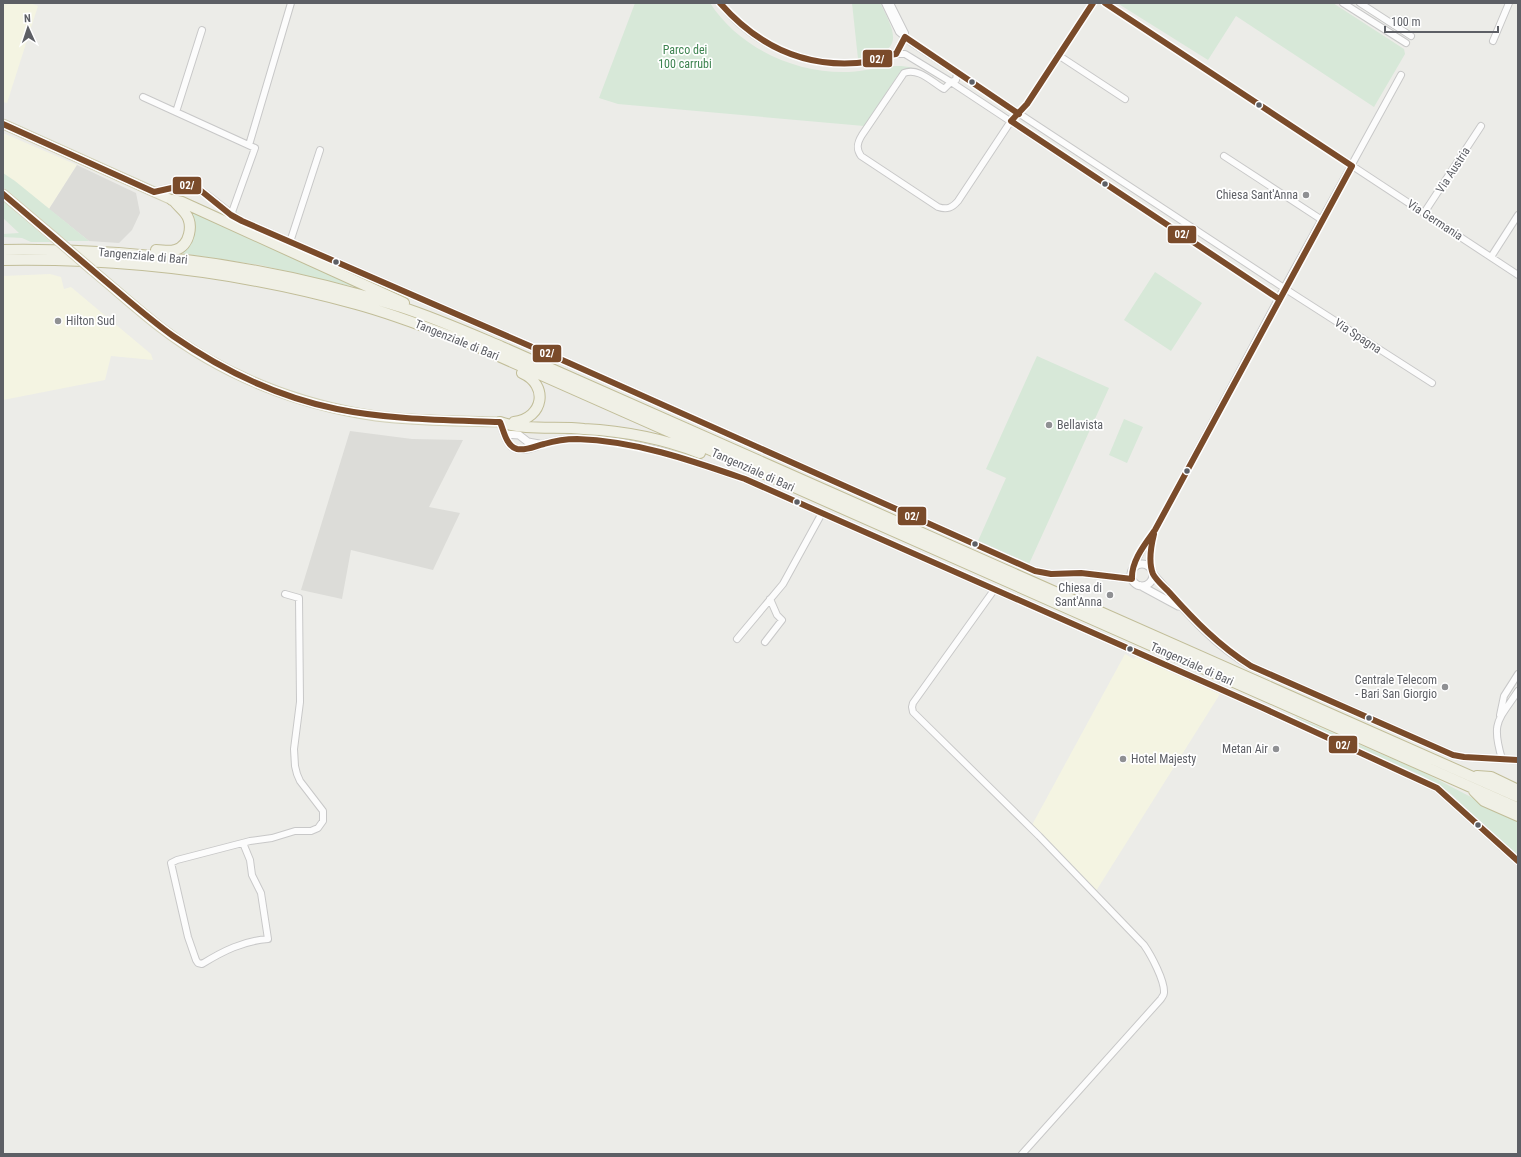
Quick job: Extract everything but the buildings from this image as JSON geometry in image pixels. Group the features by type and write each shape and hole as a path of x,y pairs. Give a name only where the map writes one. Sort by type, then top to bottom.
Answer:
{"highway":[{"path":"92,252 131,248 169,251 176,250 186,242 189,233 189,222 186,214 172,200"},
{"path":"172,200 182,202 396,299 446,324"},
{"name":"Tangenziale di Bari","path":"3,250 92,252 194,261 299,279 357,294 446,324 510,350 1469,781 1518,808"},
{"name":"Tangenziale di Bari","path":"3,260 58,260 148,265 247,278 356,304 407,320 476,346 732,460 1469,781 1518,797"},
{"path":"476,346 486,357 532,379 539,392 538,406 530,417 522,421 500,422"},
{"path":"500,422 512,426 585,429 620,433 689,449 720,461 732,460"},
{"path":"1518,790 1491,777 1469,781 1484,801 1518,816"}],"main road":[{"path":"3,124 172,200"},
{"path":"3,194 160,327 181,342 219,365 240,375 274,390 314,403 377,416 500,422"}],"street":[{"path":"249,145 291,3"},
{"path":"720,3 730,16 760,39 777,49 802,58 830,62 858,63 877,59 886,55 905,54 1011,121 1279,299"},
{"path":"884,3 899,32 905,37"},
{"path":"890,3 905,33 905,37 896,54"},
{"path":"957,73 956,80 951,82 944,89 917,72 910,71 904,73 859,140 857,146 858,152 861,156 943,209 949,209 958,201 1011,121 1027,104 1093,3"},
{"name":"Via Germania","path":"1106,3 1518,275"},
{"path":"1343,3 1406,43"},
{"path":"1360,3 1411,36"},
{"path":"1493,41 1509,3"},
{"path":"176,112 202,30"},
{"name":"Via Spagna","path":"905,37 1157,205 1432,383"},
{"path":"1058,55 1126,99"},
{"path":"1184,610 1165,598 1136,584 1132,579 1131,572 1401,75"},
{"path":"969,94 969,87 973,83"},
{"path":"143,97 255,148 231,215"},
{"name":"Via Austria","path":"1424,213 1482,126"},
{"path":"290,242 320,150"},
{"path":"1224,156 1322,220"},
{"path":"172,200 177,192 185,186"},
{"path":"154,192 192,186 200,190 231,215 290,242 562,360 1036,571 1050,574 1081,573 1132,579"},
{"path":"1140,206 1146,197"},
{"path":"1151,214 1157,205"},
{"path":"1491,257 1518,215"},
{"path":"500,422 507,442 511,447 517,450 569,438 598,439 645,446 674,454 745,479 1263,708 1321,736 1438,788 1518,861"},
{"path":"505,434 519,435 528,442 543,444"},
{"path":"736,639 783,584 822,513"},
{"path":"1141,586 1145,586 1151,581 1152,571 1150,550 1155,530"},
{"path":"1134,567 1145,564 1184,610 1230,654 1251,666 1453,755 1502,760 1518,760"},
{"path":"994,590 913,703 913,712 1039,836 1144,945 1153,958 1164,992 1162,999 1022,1154"},
{"path":"243,843 250,860 252,875 261,893 268,939 238,944 202,964 198,963 188,937 171,863 243,843 272,838 295,831 310,831 318,828 323,821 323,811 300,781 297,774 294,749 300,702 299,598 285,594"},
{"path":"765,642 782,620 777,615 770,599"},
{"path":"1502,760 1496,731 1497,724 1504,696 1518,674"},
{"path":"1499,718 1518,691"}],"shaded area":[{"path":"3,3 30,3 38,6 7,103 3,102"},
{"path":"3,133 77,165 49,209 3,173"},
{"path":"77,165 136,193 140,213 132,230 119,243 89,241 49,209"},
{"name":"Hilton Sud","path":"50,274 61,277 64,289 71,287 151,354 153,360 111,356 105,380 3,400 3,276"},
{"path":"350,431 412,439 463,440 429,507 460,513 433,570 351,550 342,599 301,590"},
{"name":"Hotel Majesty","path":"1125,654 1134,659 1136,656 1220,694 1096,891 1032,825"}],"green space":[{"name":"Parco dei 100 carrubi","path":"635,3 710,3 722,19 736,33 753,45 770,55 789,63 809,68 849,72 889,66 905,66 913,68 904,69 900,72 864,126 618,104 599,98"},
{"path":"852,3 880,3 893,34 893,41 883,52 858,59"},
{"path":"1117,3 1333,3 1404,49 1405,54 1374,107 1236,16 1208,60"},
{"path":"3,173 89,241 67,241 3,187"},
{"path":"3,201 51,242 31,242 22,238 3,237 3,234 19,233 3,218"},
{"path":"190,211 368,290 260,265 180,253"},
{"path":"1155,272 1202,303 1171,351 1124,320"},
{"name":"Bellavista","path":"1037,356 1109,388 1029,564 978,541 1006,478 986,469"},
{"path":"1124,419 1143,427 1127,463 1109,455"},
{"path":"1296,717 1423,772 1494,809 1518,819 1518,857 1450,793 1423,776 1294,720"}],"transit line":[{"name":"02/","path":"720,3 734,18 765,41 781,50 799,57 817,61 857,63 896,54 905,37 1019,114"},
{"name":"02/","path":"1093,3 1027,104 1011,121 1279,299"},
{"name":"02/","path":"3,124 154,192 185,185 192,186 200,190 231,215 242,221 569,363 1035,571 1051,574 1081,573 1132,579 1132,572 1139,553 1155,530 1352,166 1105,3"},
{"name":"02/","path":"3,194 138,309 173,336 211,360 251,381 272,390 315,404 357,413 418,419 500,422 508,442 517,449 527,449 552,442 577,439 620,443 704,465 745,479 1263,708 1437,788 1518,861"},
{"name":"02/","path":"1154,534 1150,559 1151,569 1156,579 1207,632 1228,650 1251,666 1453,755 1518,760"}],"place":[{"name":"Chiesa Sant'Anna","path":"1306,195"},
{"name":"Hilton Sud","path":"58,321"},
{"name":"Bellavista","path":"1049,425"},
{"name":"Chiesa di Sant'Anna","path":"1110,595"},
{"name":"Centrale Telecom - Bari San Giorgio","path":"1445,687"},
{"name":"Metan Air","path":"1276,749"},
{"name":"Hotel Majesty","path":"1123,759"}]}
